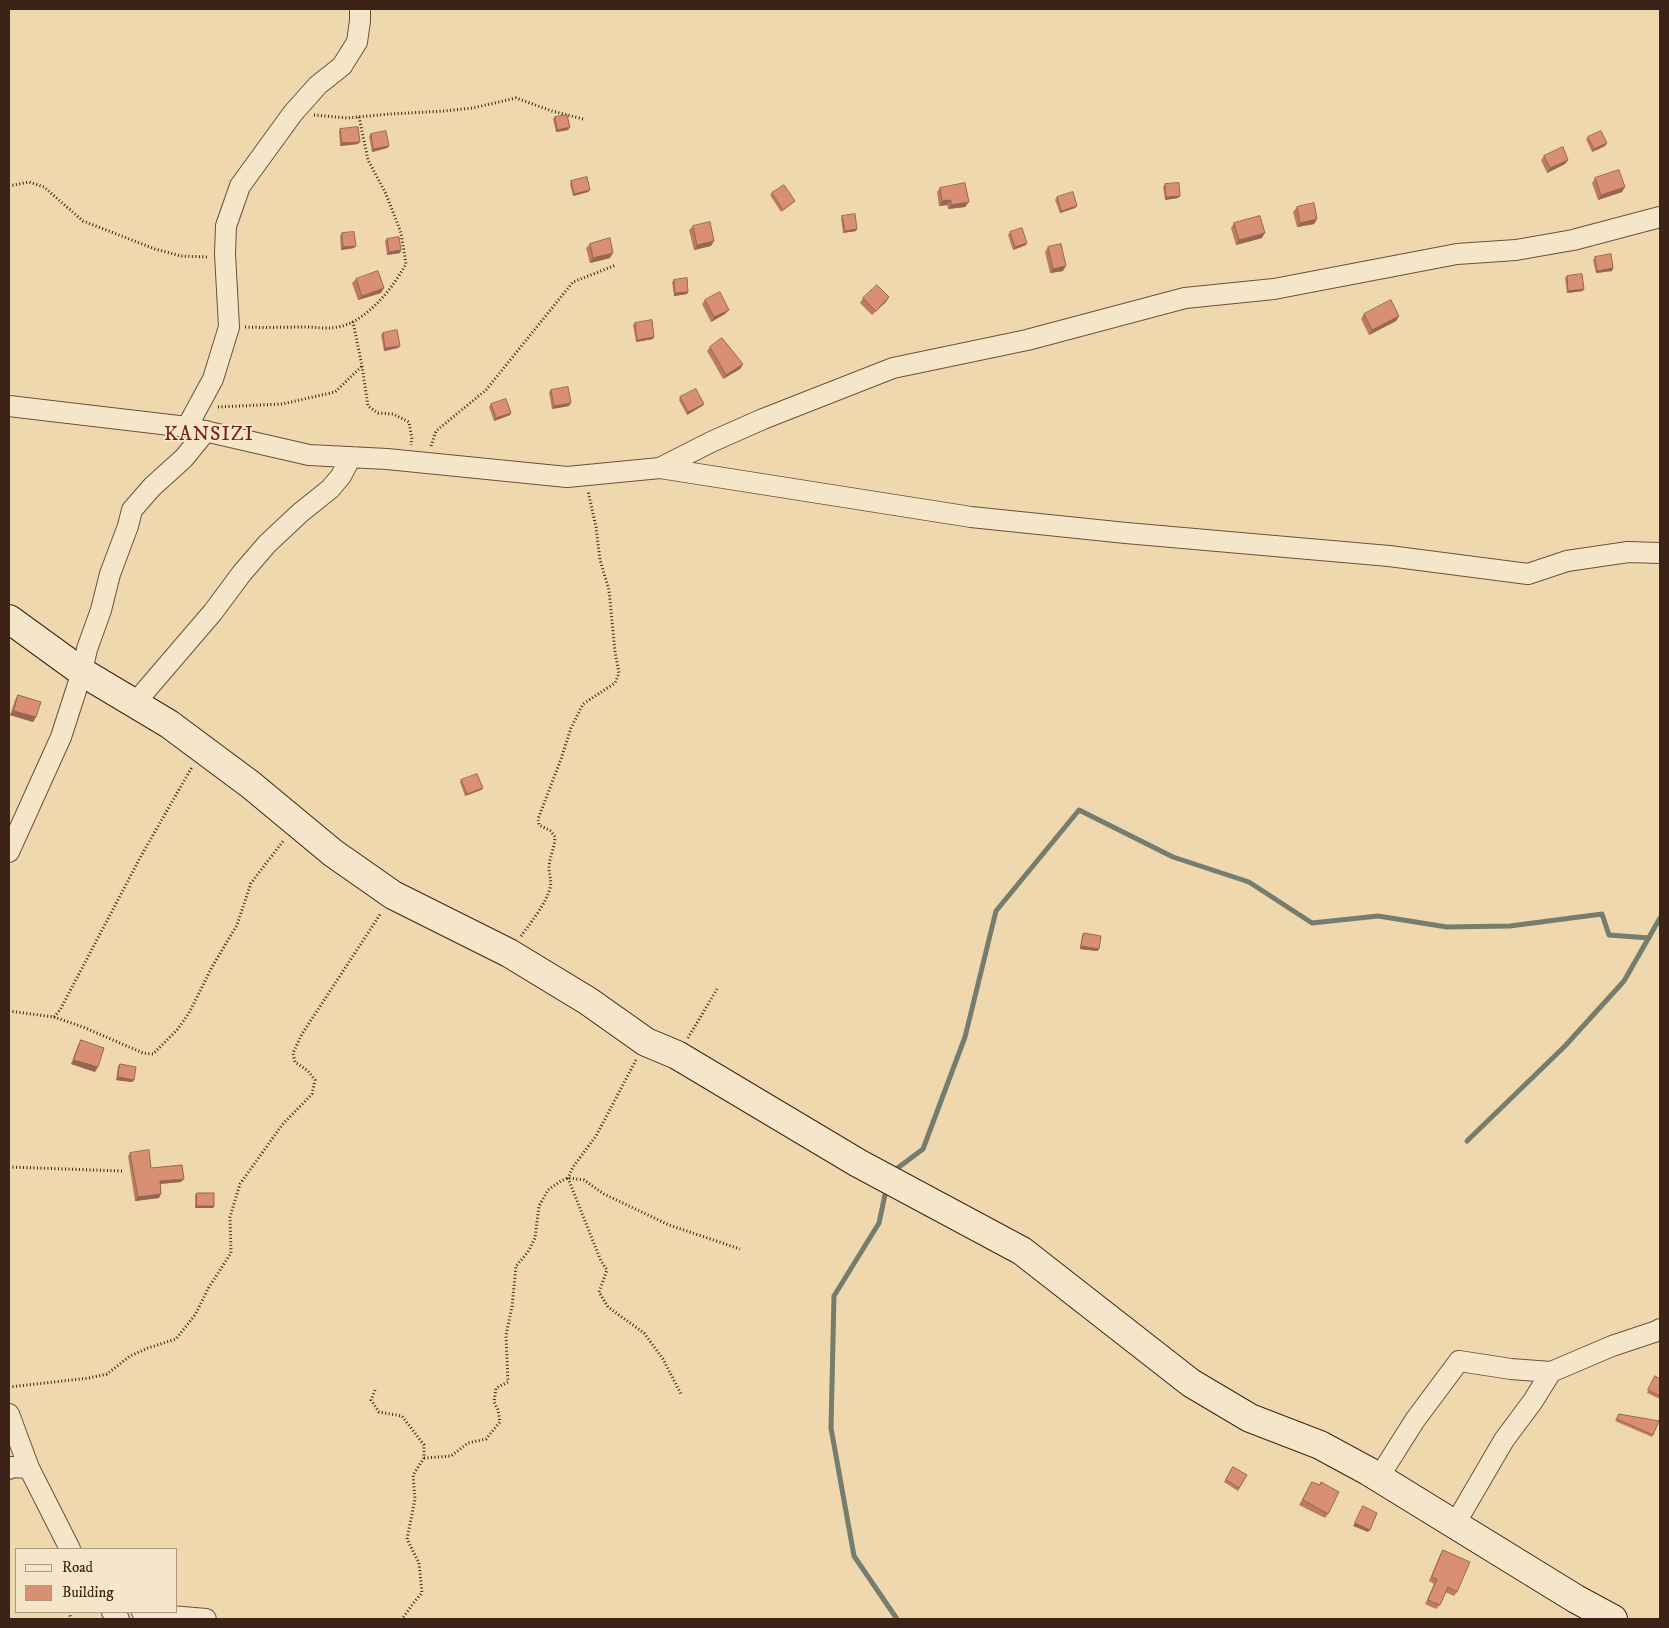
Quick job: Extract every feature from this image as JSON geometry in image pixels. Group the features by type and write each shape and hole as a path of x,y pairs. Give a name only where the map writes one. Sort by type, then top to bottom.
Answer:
{"street":[{"path":"9,852 61,737 82,672 87,649 101,610 110,574 132,510 152,487 184,458 196,429 198,408 213,380 229,327 225,254 226,226 240,186 293,113 318,85 342,66 357,42 360,9"},
{"path":"660,468 711,442 763,419 893,368 1027,340 1185,298 1274,288 1457,254 1516,250 1574,240 1660,217"},
{"path":"9,406 196,429 309,455 413,461 567,477 660,468 971,517 1126,533 1389,556 1528,574 1567,561 1628,552 1660,553"},
{"path":"135,703 213,612 254,558 300,513 330,489 342,476 351,457"},
{"path":"9,620 82,672 169,724 251,785 333,853 393,895 510,953 588,1001 646,1042 677,1055 858,1163 1022,1251 1191,1383 1250,1418 1320,1445 1379,1477 1576,1599 1613,1619"},
{"path":"1379,1477 1414,1420 1460,1361 1511,1369 1551,1372 1612,1346 1657,1332 1660,1329"},
{"path":"1455,1524 1504,1440 1533,1401 1551,1372"},
{"path":"9,1414 29,1468 69,1548"},
{"path":"9,1469 11,1467 29,1468"},
{"path":"144,1613 206,1619"}],"path":[{"path":"293,113 347,118 473,108 516,98 583,118"},
{"path":"229,327 308,327 324,329 345,326 359,318 385,295 398,278 406,264 401,233 386,194 368,160 359,117"},
{"path":"9,186 29,182 44,187 83,221 155,249 181,256 205,258 225,254"},
{"path":"413,461 430,450 436,431 486,390 573,282 616,265"},
{"path":"353,322 368,406 378,413 393,414 409,422 413,461"},
{"path":"198,408 282,404 335,392 362,366"},
{"path":"510,953 537,914 550,890 551,877 549,868 555,846 555,837 550,831 539,825 538,819 571,728 583,704 615,683 619,673 610,616 609,590 600,560 593,512 584,475"},
{"path":"54,1017 60,1010 141,856 202,749"},
{"path":"9,1011 54,1017 83,1027 143,1054 153,1054 177,1030 189,1013 212,967 237,925 251,883 280,847 295,821"},
{"path":"9,1387 89,1378 107,1374 130,1356 176,1339 195,1314 209,1287 231,1253 230,1217 240,1184 282,1125 312,1094 315,1080 308,1071 295,1062 293,1053 302,1034 393,895"},
{"path":"677,1055 717,989"},
{"path":"646,1042 596,1136 573,1167 568,1178 600,1261 607,1270 599,1292 608,1307 644,1333 662,1359 681,1394"},
{"path":"9,1167 122,1171"},
{"path":"424,1458 451,1456 468,1443 486,1439 500,1422 498,1410 494,1402 496,1388 508,1382 506,1335 512,1307 516,1266 528,1252 535,1238 539,1206 548,1190 561,1181 568,1178 584,1180 604,1194 669,1225 740,1249"},
{"path":"375,1390 371,1400 379,1412 402,1416 424,1445 424,1458 413,1475 415,1499 408,1539 420,1563 422,1593 402,1619"}],"building":[{"path":"567,115 570,127 557,130 555,117"},
{"path":"358,127 360,142 342,143 340,129"},
{"path":"386,131 389,146 373,149 371,134"},
{"path":"1601,131 1607,143 1594,149 1588,137"},
{"path":"1563,147 1568,160 1550,168 1544,156"},
{"path":"1619,170 1625,187 1601,195 1595,178"},
{"path":"587,177 590,190 574,194 571,181"},
{"path":"965,183 969,202 951,205 951,200 942,201 940,188"},
{"path":"1179,183 1180,196 1166,197 1165,184"},
{"path":"784,185 795,201 783,210 772,193"},
{"path":"1073,192 1077,206 1061,211 1057,197"},
{"path":"1314,203 1317,219 1300,223 1297,207"},
{"path":"855,214 857,229 845,231 842,216"},
{"path":"1260,216 1265,233 1239,240 1234,223"},
{"path":"710,222 714,241 697,245 693,226"},
{"path":"1022,228 1027,243 1015,247 1010,232"},
{"path":"354,232 356,246 343,247 342,233"},
{"path":"399,237 401,250 389,252 387,239"},
{"path":"610,238 613,253 593,258 590,244"},
{"path":"1061,244 1066,266 1053,269 1048,247"},
{"path":"1611,254 1613,268 1597,271 1595,257"},
{"path":"378,271 384,288 362,296 356,279"},
{"path":"1582,274 1584,289 1568,291 1567,276"},
{"path":"687,278 688,292 675,293 674,280"},
{"path":"877,285 889,297 876,311 863,298"},
{"path":"720,292 729,310 714,317 705,300"},
{"path":"1391,300 1399,316 1372,330 1364,314"},
{"path":"652,320 654,337 637,340 635,323"},
{"path":"397,330 400,346 385,348 383,333"},
{"path":"722,338 743,364 726,375 710,347"},
{"path":"568,387 571,403 554,406 551,390"},
{"path":"696,389 704,404 688,412 680,397"},
{"path":"506,399 511,413 496,418 491,404"},
{"path":"18,695 41,702 36,717 14,711"},
{"path":"477,774 483,788 467,794 461,780"},
{"path":"1084,933 1101,936 1099,949 1081,946"},
{"path":"81,1040 104,1048 98,1067 74,1060"},
{"path":"120,1064 136,1067 134,1080 118,1077"},
{"path":"149,1150 151,1168 182,1165 184,1179 160,1181 161,1194 138,1197 130,1153"},
{"path":"197,1193 214,1193 214,1206 197,1206"},
{"path":"1655,1376 1660,1379 1660,1396 1648,1390"},
{"path":"1619,1414 1659,1421 1653,1435 1617,1419"},
{"path":"1233,1467 1247,1475 1239,1488 1226,1480"},
{"path":"1312,1482 1320,1485 1321,1482 1339,1492 1328,1514 1303,1500"},
{"path":"1363,1506 1377,1513 1370,1530 1355,1523"},
{"path":"1443,1550 1470,1562 1457,1592 1448,1587 1440,1605 1428,1600 1437,1579 1432,1577"}],"waterway":[{"path":"895,1170 923,1149 965,1037 996,911 1079,810 1173,857 1249,882 1312,923 1378,916 1447,927 1510,926 1602,914 1609,935 1649,938"},
{"path":"1467,1141 1565,1046 1624,981 1660,918"},
{"path":"886,1190 879,1223 834,1296 831,1428 854,1556 897,1619"}],"district":[{"name":"KANSIZI","path":"209,436"}]}
